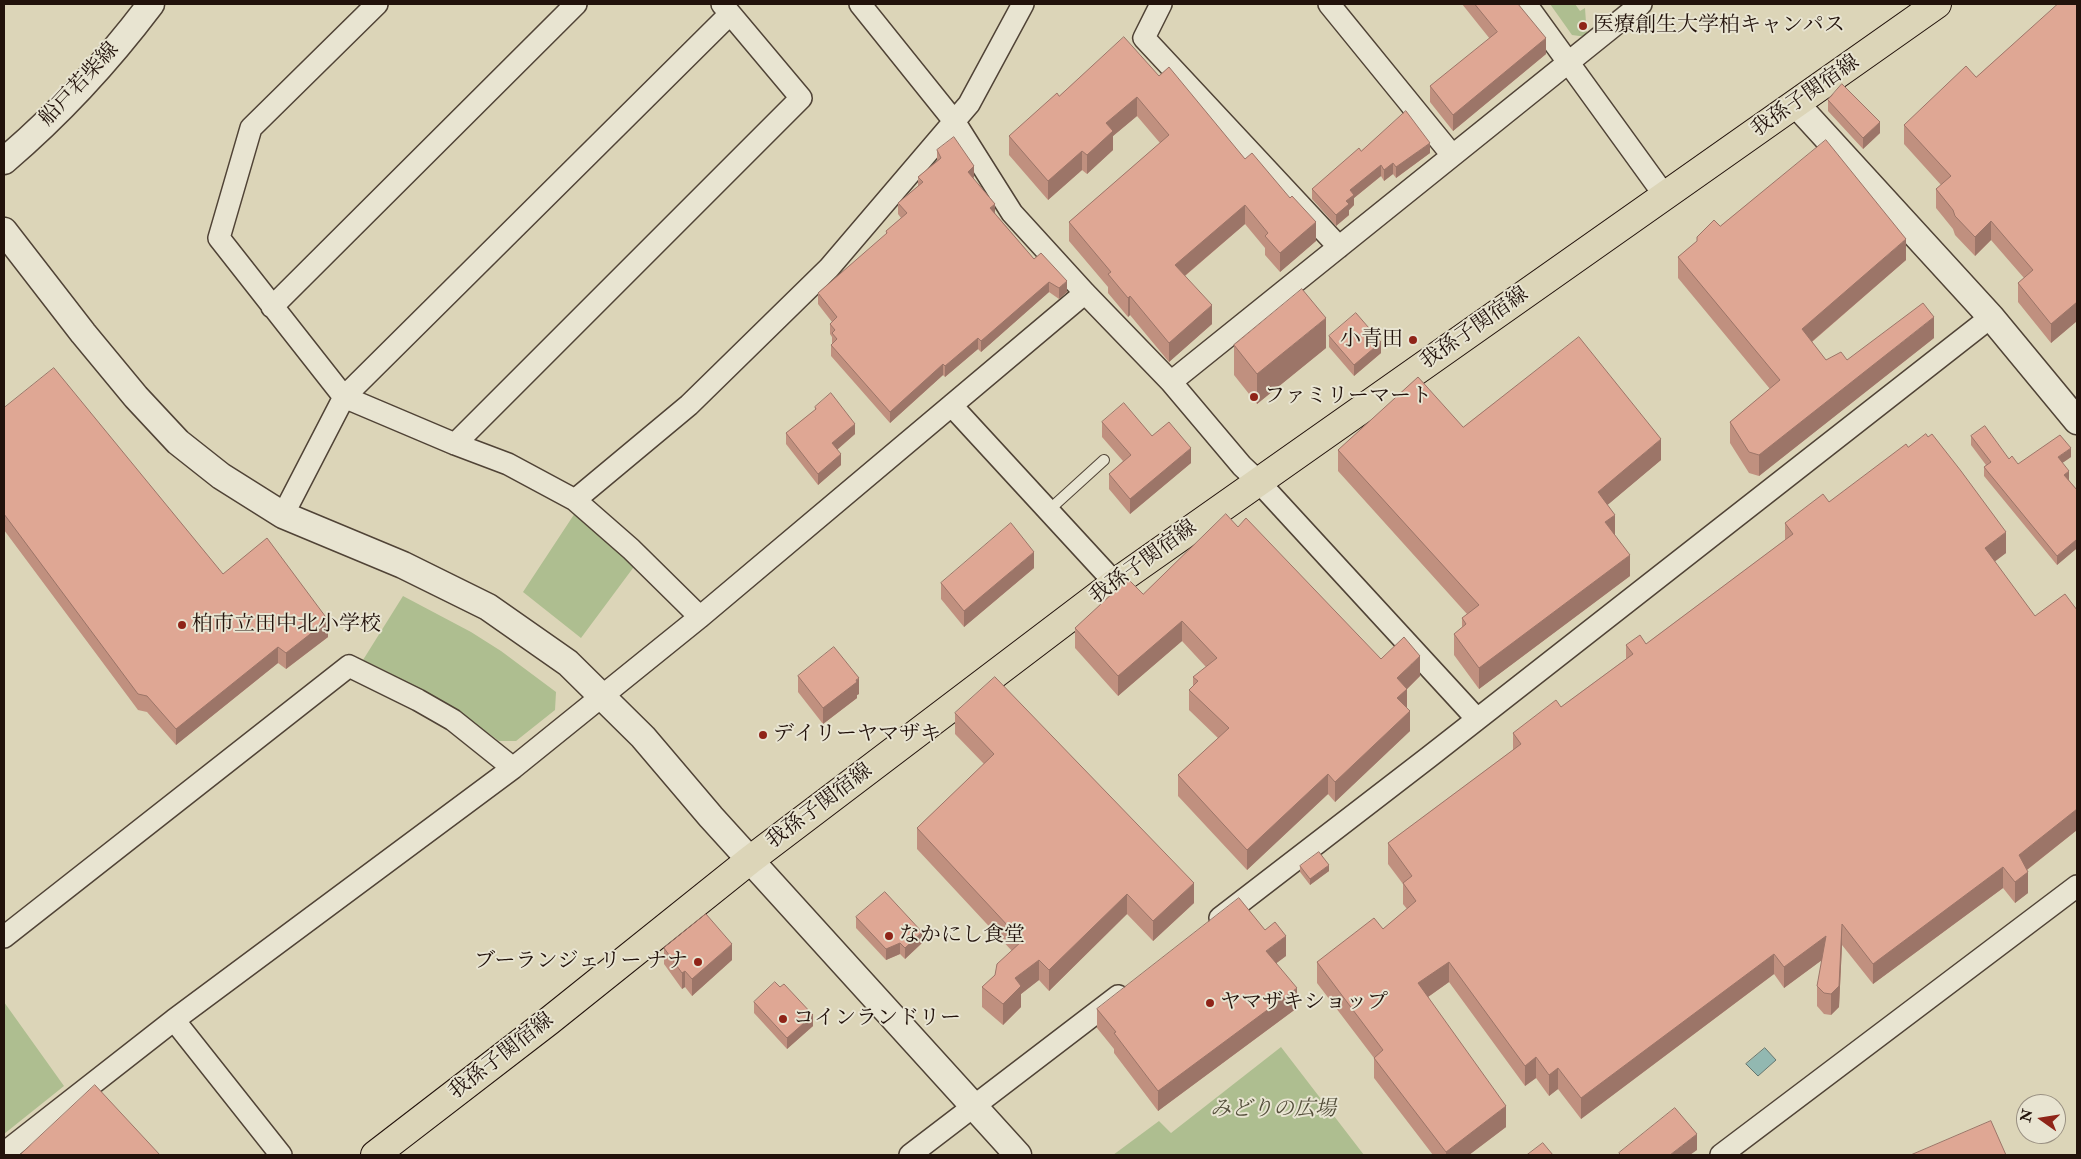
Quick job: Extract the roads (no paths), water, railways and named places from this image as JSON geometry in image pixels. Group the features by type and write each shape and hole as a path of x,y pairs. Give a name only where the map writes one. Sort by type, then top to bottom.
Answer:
{"main road":[{"name":"我孫子関宿線","path":"375,1155 549,1021 750,860 1115,583 1937,4"}],"street":[{"name":"船戸若柴線","path":"4,161 62,106 99,67 151,4"},
{"path":"377,4 251,128 219,238 344,397 455,444 508,464 575,500 631,549 700,617"},
{"path":"272,307 576,4"},
{"path":"860,4 954,121 1012,213 1085,293 1171,382 1242,466 1478,719"},
{"path":"575,500 689,405 822,275 969,104 1023,4"},
{"path":"1161,4 1144,38 1339,247"},
{"path":"1330,4 1452,155"},
{"path":"1526,4 1665,196"},
{"path":"1171,382 1641,4"},
{"path":"283,515 344,397 726,9 801,98 455,444"},
{"path":"1796,104 1991,317 2077,421"},
{"path":"4,231 136,398 178,442 221,476 283,515 403,565 488,607 568,663 643,737 750,860 1018,1155"},
{"path":"4,1154 174,1020 513,768 700,617 1085,293"},
{"path":"1205,929 1478,719 1991,317"},
{"path":"952,406 1115,583"},
{"path":"4,938 349,666 418,700 453,720 513,768"},
{"path":"1721,1155 2077,886"},
{"path":"910,1155 1134,984"},
{"path":"174,1020 281,1155"}],"lane":[{"path":"1049,510 1104,460"}],"water":[{"path":"1765,1048 1776,1060 1758,1076 1746,1064"}],"place":[{"name":"医療創生大学柏キャンパス","path":"1583,26"},
{"name":"小青田","path":"1413,340"},
{"name":"ファミリーマート","path":"1254,397"},
{"name":"柏市立田中北小学校","path":"182,625"},
{"name":"デイリーヤマザキ","path":"763,735"},
{"name":"なかにし食堂","path":"889,936"},
{"name":"ブーランジェリー ナナ","path":"698,962"},
{"name":"ヤマザキショップ","path":"1210,1003"},
{"name":"コインランドリー","path":"783,1019"}],"park label":[{"name":"みどりの広場","path":"1273,1110"}]}
